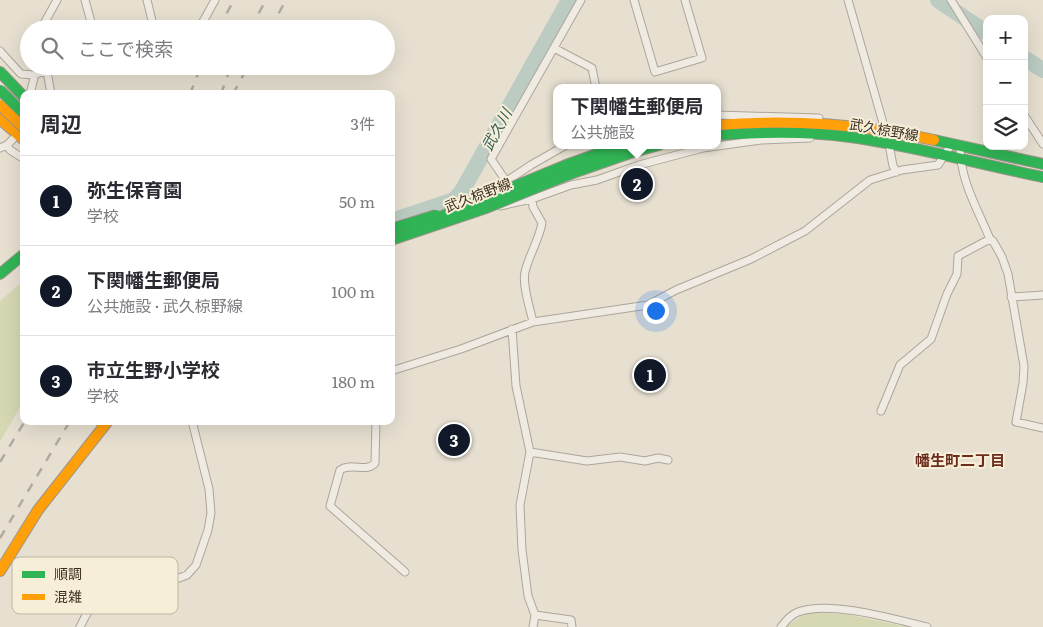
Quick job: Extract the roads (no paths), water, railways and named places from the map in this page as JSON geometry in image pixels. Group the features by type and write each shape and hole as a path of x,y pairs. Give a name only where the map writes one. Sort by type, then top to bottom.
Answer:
{"main road":[{"path":"0,72 20,94"},
{"path":"0,90 20,110"},
{"path":"0,105 20,134"},
{"path":"0,119 20,134"},
{"name":"武久椋野線","path":"721,125 801,122 850,125 1043,164"},
{"name":"武久椋野線","path":"721,135 765,132 821,134 889,144 1043,177"},
{"name":"武久椋野線","path":"395,238 481,207 613,149"},
{"name":"武久椋野線","path":"568,169 645,149"},
{"name":"武久椋野線","path":"395,233 481,207"},
{"path":"395,228 481,207"},
{"path":"395,245 436,230 481,207"},
{"path":"395,238 427,226"},
{"path":"0,274 20,257"},
{"path":"0,571 38,510 105,425"}],"street":[{"path":"46,20 57,0"},
{"path":"86,0 91,20"},
{"path":"147,0 152,20"},
{"path":"533,322 524,279 542,223 532,199 506,181 491,159 581,0"},
{"path":"634,0 655,72 702,58 685,0"},
{"path":"848,0 897,172"},
{"path":"952,1 983,52"},
{"path":"204,20 213,2"},
{"path":"554,48 592,68 595,84"},
{"path":"0,51 20,73"},
{"path":"32,90 34,75"},
{"path":"47,75 51,90"},
{"path":"0,111 20,100"},
{"path":"721,115 821,118 864,124 886,131"},
{"path":"1028,121 1043,142"},
{"path":"20,134 3,146 20,156"},
{"path":"721,145 770,139 814,138 889,144"},
{"path":"395,370 461,349 533,322 648,305 676,290 751,259 805,231 870,180 902,170 938,165 956,145"},
{"path":"956,145 963,177 990,239 993,241 1005,265 1024,366 1016,422 1043,428"},
{"path":"427,226 456,212 559,149"},
{"path":"427,226 481,207 532,199 571,185 597,180 671,156 704,149"},
{"path":"881,411 900,365 931,339 947,294 957,274 958,256 990,239"},
{"path":"1011,297 1043,295"},
{"path":"512,329 516,386 530,452 520,499 520,528 528,596 535,615 533,627"},
{"path":"178,578 187,575 196,565 208,530 211,513 209,489 193,425"},
{"path":"376,425 375,463 368,468 351,466 340,470 330,506 405,572"},
{"path":"530,452 594,461 620,457 668,460"},
{"path":"781,627 792,615 816,608 845,610 926,627"},
{"path":"80,627 87,614"},
{"path":"535,615 571,620 572,627"}],"waterway":[{"name":"武久川","path":"395,220 454,200 462,191 569,0"},
{"name":"武久川","path":"938,0 983,30"},
{"name":"武久川","path":"1027,60 1043,70"}],"railway":[{"path":"223,20 234,0"},
{"path":"255,20 266,0"},
{"path":"275,20 286,0"},
{"path":"192,90 197,75"},
{"path":"222,90 228,75"},
{"path":"235,90 243,75"},
{"path":"0,462 23,425"},
{"path":"0,538 68,425"}],"place":[{"name":"下関幡生郵便局","path":"637,184"},
{"name":"弥生保育園","path":"650,375"},
{"name":"市立生野小学校","path":"454,440"}],"district":[{"name":"幡生町二丁目","path":"960,461"}]}
